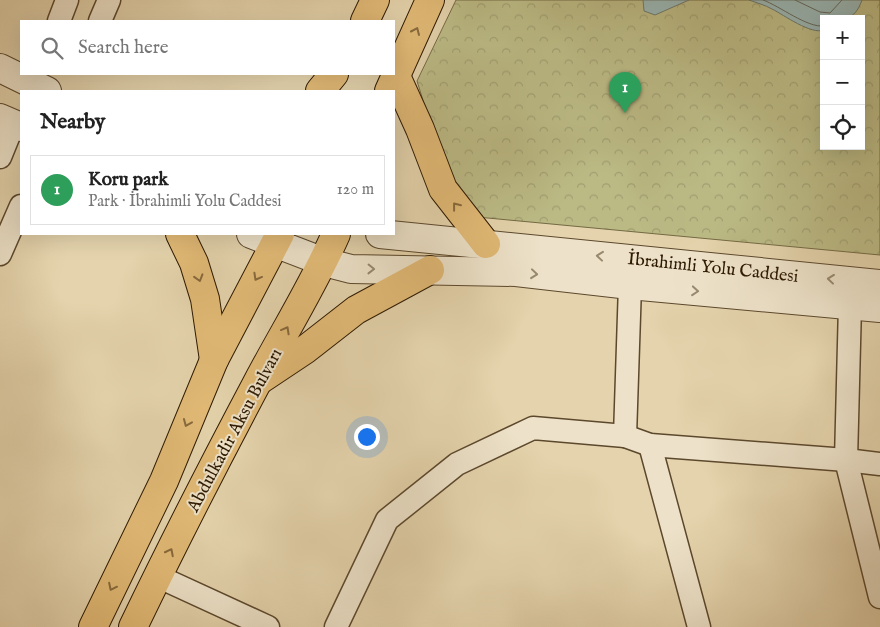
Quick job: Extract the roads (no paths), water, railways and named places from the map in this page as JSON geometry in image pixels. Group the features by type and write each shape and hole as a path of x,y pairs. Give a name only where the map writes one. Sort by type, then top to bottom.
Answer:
{"main road":[{"path":"365,20 375,0"},
{"path":"430,0 392,84 420,129 443,189 486,244"},
{"path":"321,90 333,75"},
{"path":"336,90 342,75"},
{"path":"180,235 194,263 205,300 214,360"},
{"name":"Abdulkadir Aksu Bulvarı","path":"133,627 157,576 258,382 324,262 336,235"},
{"path":"93,627 164,481 214,360 269,237"},
{"path":"258,382 306,349 356,310 430,270"}],"street":[{"path":"59,20 67,0"},
{"path":"100,20 109,0"},
{"path":"0,68 44,84"},
{"path":"0,157 12,123"},
{"path":"0,254 20,208"},
{"name":"İbrahimli Yolu Caddesi","path":"391,235 880,284"},
{"path":"269,237 324,262 351,269 516,272 630,285 880,308"},
{"path":"625,436 630,285"},
{"path":"850,305 846,460 880,597"},
{"path":"336,627 386,520 457,464 532,428 625,436 650,445 880,464"},
{"path":"650,445 699,627"},
{"path":"157,576 268,627"}],"water":[{"path":"643,0 689,0 655,15 644,11"},
{"path":"749,0 862,0 853,15 820,15 819,31 798,24 769,8"}],"place":[{"name":"Koru park","path":"625,113"}]}
